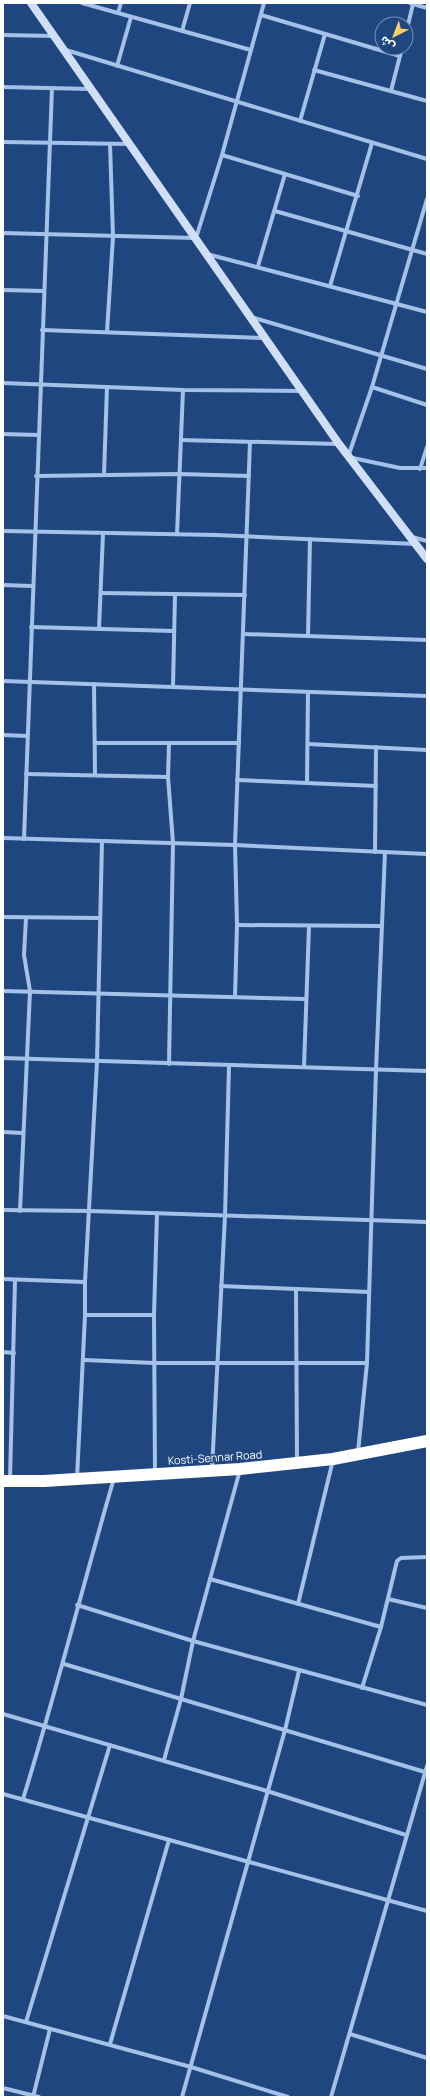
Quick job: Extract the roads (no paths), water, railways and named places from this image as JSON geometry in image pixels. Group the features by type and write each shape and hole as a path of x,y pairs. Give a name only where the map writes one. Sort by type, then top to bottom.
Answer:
{"highway":[{"name":"Kosti-Sennar Road","path":"6,1481 77,1479 240,1469 333,1459 427,1441"}],"street":[{"path":"31,3 196,238 248,316 348,457 427,559"},
{"path":"82,3 251,50"},
{"path":"118,13 121,3"},
{"path":"182,31 190,3"},
{"path":"196,238 222,155 264,3"},
{"path":"410,16 412,4 427,8"},
{"path":"261,15 374,48"},
{"path":"117,66 131,17"},
{"path":"300,121 325,34"},
{"path":"3,35 54,36"},
{"path":"64,50 427,159"},
{"path":"392,91 400,56"},
{"path":"314,70 427,101"},
{"path":"3,87 92,89"},
{"path":"24,839 36,476 52,88"},
{"path":"3,142 129,144"},
{"path":"330,286 358,196 372,143"},
{"path":"107,332 112,237 110,144"},
{"path":"222,155 358,196"},
{"path":"258,266 285,174"},
{"path":"348,457 382,355 427,199"},
{"path":"275,211 427,254"},
{"path":"3,233 196,238"},
{"path":"206,254 258,266 427,312"},
{"path":"3,290 44,291"},
{"path":"248,316 427,369"},
{"path":"42,330 264,338"},
{"path":"3,383 183,390 301,391"},
{"path":"104,475 107,387"},
{"path":"372,387 427,405"},
{"path":"177,534 183,390"},
{"path":"3,434 38,435"},
{"path":"181,440 339,444"},
{"path":"235,997 237,925 235,845 250,442"},
{"path":"420,469 427,447"},
{"path":"348,457 400,468 427,468"},
{"path":"36,476 180,474 249,476"},
{"path":"3,531 247,536 415,544"},
{"path":"99,629 103,533"},
{"path":"409,537 427,541"},
{"path":"308,636 310,539"},
{"path":"3,585 32,586"},
{"path":"101,593 245,595"},
{"path":"173,687 175,594"},
{"path":"31,626 174,630"},
{"path":"244,634 427,640"},
{"path":"3,681 427,696"},
{"path":"94,684 95,775"},
{"path":"307,783 308,692"},
{"path":"3,734 27,736"},
{"path":"95,743 239,743"},
{"path":"169,743 168,777 173,843 169,1064"},
{"path":"308,744 427,750"},
{"path":"375,852 376,748"},
{"path":"26,774 168,777"},
{"path":"237,780 376,786"},
{"path":"3,838 235,845 427,854"},
{"path":"77,1479 84,1360 85,1282 97,1062 102,841"},
{"path":"357,1455 367,1362 370,1221 385,852"},
{"path":"3,918 100,918"},
{"path":"20,1211 22,1133 30,991 24,955 26,918"},
{"path":"237,925 382,926"},
{"path":"304,1067 309,926"},
{"path":"3,991 306,1000"},
{"path":"3,1058 427,1071"},
{"path":"212,1471 216,1363 225,1216 230,1066"},
{"path":"3,1132 22,1133"},
{"path":"3,1210 90,1211 427,1222"},
{"path":"155,1475 154,1315 157,1213"},
{"path":"3,1279 85,1282"},
{"path":"6,1481 14,1353 16,1280"},
{"path":"221,1286 369,1292"},
{"path":"296,1289 298,1362 297,1463"},
{"path":"85,1315 154,1315"},
{"path":"3,1352 14,1353"},
{"path":"84,1360 154,1363 367,1362"},
{"path":"298,1604 333,1459"},
{"path":"164,1760 193,1641 240,1469"},
{"path":"23,1799 64,1664 78,1605 115,1476"},
{"path":"362,1688 388,1599 397,1561 401,1558 427,1557"},
{"path":"210,1579 380,1627"},
{"path":"388,1599 427,1608"},
{"path":"78,1605 193,1641 427,1705"},
{"path":"64,1664 425,1772"},
{"path":"182,2097 285,1730 299,1671"},
{"path":"3,1714 164,1760 406,1835"},
{"path":"26,2022 110,1745"},
{"path":"331,2097 427,1766"},
{"path":"3,1794 427,1911"},
{"path":"110,2044 169,1840"},
{"path":"3,2016 191,2067 288,2097"},
{"path":"33,2096 50,2028"},
{"path":"350,2034 427,2058"},
{"path":"3,2088 39,2097"}]}
